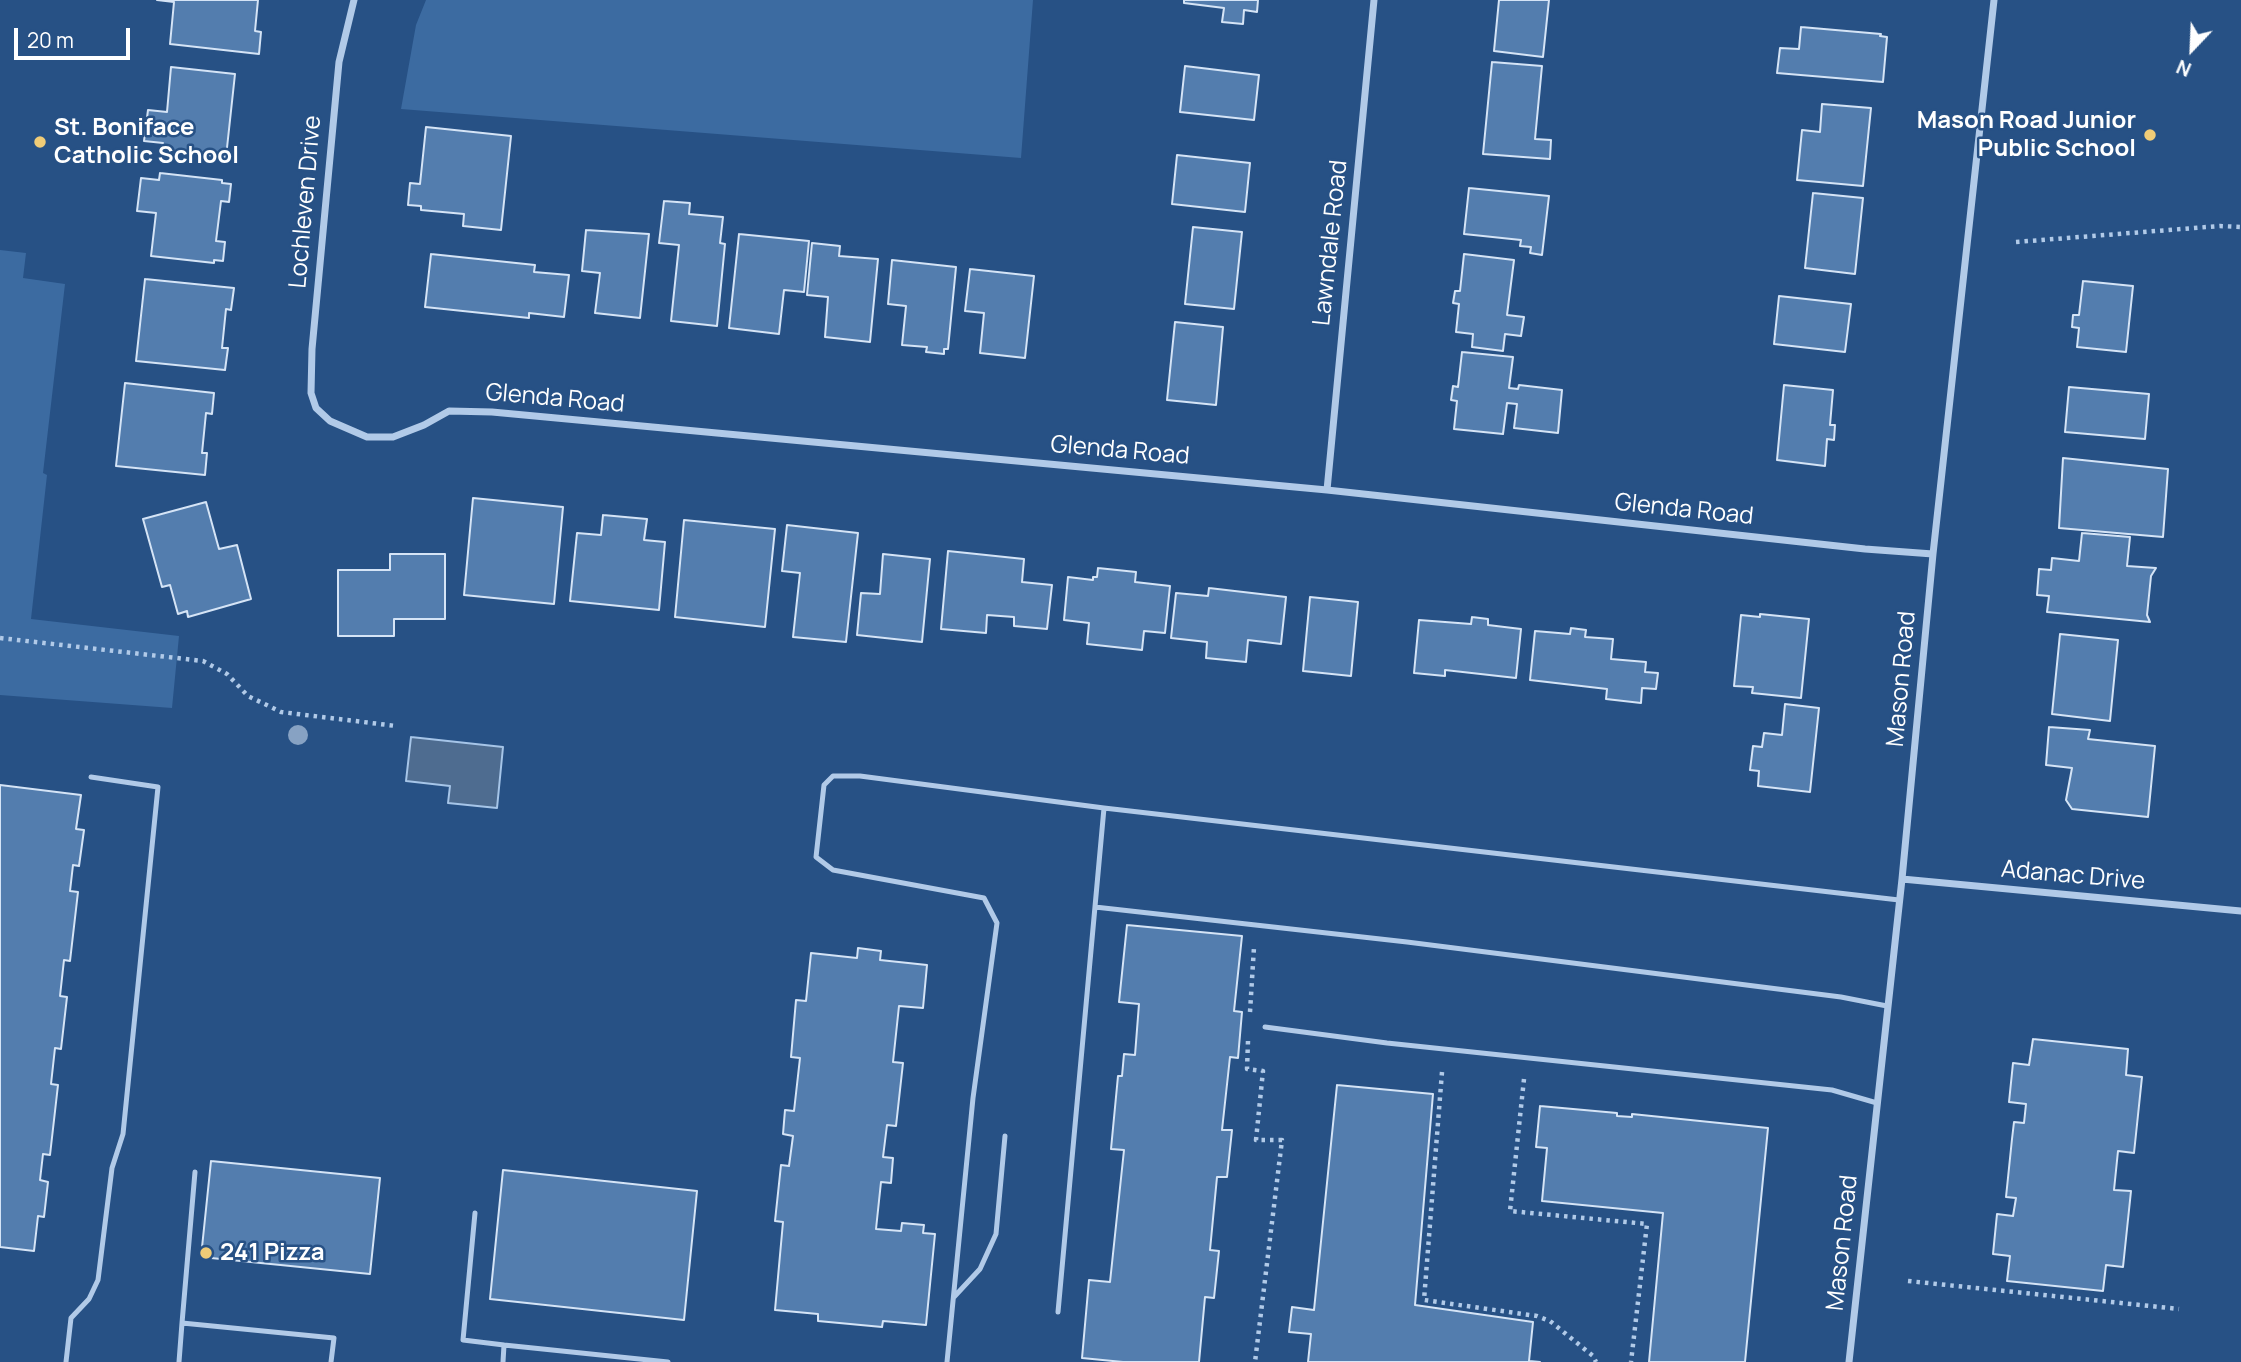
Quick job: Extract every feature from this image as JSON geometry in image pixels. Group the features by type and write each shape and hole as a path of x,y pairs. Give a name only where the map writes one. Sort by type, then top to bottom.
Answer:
{"street":[{"name":"Lochleven Drive","path":"316,408 311,393 313,335 338,62 354,0"},
{"name":"Lawndale Road","path":"1327,490 1374,0"},
{"name":"Mason Road","path":"1849,1362 1994,0"},
{"name":"Glenda Road","path":"316,408 330,421 367,438 393,436 424,425 449,411 492,412 1327,490 1865,549 1933,554"},
{"name":"Adanac Drive","path":"1902,879 2241,911"}],"lane":[{"path":"947,1362 973,1098 997,923 984,898 833,870 816,857 824,785 833,776 860,776 1104,808 1899,900"},
{"path":"66,1362 71,1318 89,1298 98,1280 112,1168 123,1134 158,787 91,777"},
{"path":"1058,1312 1104,808"},
{"path":"1095,907 1461,949 1841,997 1887,1006"},
{"path":"1265,1027 1832,1090 1877,1103"},
{"path":"954,1297 980,1269 996,1234 1005,1136"},
{"path":"179,1362 195,1172"},
{"path":"475,1213 463,1340 668,1362"},
{"path":"182,1323 334,1338 331,1362"},
{"path":"503,1362 504,1345"}],"path":[{"path":"2016,242 2221,226 2241,227"},
{"path":"0,638 203,661 227,674 248,696 281,712 396,726"},
{"path":"1250,1016 1255,925"},
{"path":"1249,1030 1247,1069 1263,1071 1256,1140 1282,1140 1255,1362"},
{"path":"1444,1049 1424,1300 1537,1316 1550,1321 1596,1362"},
{"path":"1526,1058 1510,1211 1647,1224 1631,1362"},
{"path":"1908,1281 2179,1309"}],"shaded area":[{"path":"426,0 1033,0 1021,158 401,109 416,25"},
{"path":"0,250 26,253 23,278 65,284 43,473 47,475 31,619 179,636 172,708 0,695"},
{"path":"411,737 503,747 497,808 448,803 450,786 406,781"}],"building":[{"path":"157,0 258,0 255,31 261,32 259,54 170,44 174,2"},
{"path":"1184,0 1258,0 1257,12 1244,10 1243,24 1222,22 1224,8 1184,3"},
{"path":"1499,0 1549,0 1543,57 1494,51"},
{"path":"1801,27 1881,34 1880,36 1887,37 1883,82 1777,73 1780,48 1799,49"},
{"path":"1492,62 1542,66 1535,139 1551,140 1550,159 1483,154"},
{"path":"1185,66 1259,75 1254,120 1180,112"},
{"path":"171,67 235,74 226,157 162,150 163,143 144,141 148,110 167,112"},
{"path":"1822,104 1871,108 1863,186 1797,180 1802,130 1820,132"},
{"path":"426,127 511,136 501,230 463,226 464,214 421,210 421,206 408,205 410,183 420,184"},
{"path":"1177,155 1250,163 1245,212 1172,204"},
{"path":"160,173 222,180 222,183 231,184 229,202 221,201 216,241 225,242 223,261 214,260 214,263 151,256 156,213 137,211 141,178 159,180"},
{"path":"1469,188 1549,196 1542,255 1530,253 1531,247 1520,246 1521,240 1464,234"},
{"path":"1813,193 1863,198 1855,274 1805,268"},
{"path":"664,201 690,203 689,214 723,217 720,243 725,244 717,326 671,321 679,245 659,243"},
{"path":"1193,227 1242,232 1234,309 1185,304"},
{"path":"586,230 649,234 640,318 595,313 600,273 582,271"},
{"path":"739,234 809,241 804,292 784,290 779,334 729,328"},
{"path":"812,243 840,246 839,256 878,259 870,342 825,337 828,297 807,295"},
{"path":"431,254 535,265 534,272 569,275 564,317 529,313 529,318 425,307"},
{"path":"1464,254 1514,260 1507,315 1524,317 1521,336 1505,334 1503,351 1472,347 1473,334 1456,332 1459,304 1453,303 1455,291 1460,291"},
{"path":"892,260 956,267 948,349 944,349 944,354 926,352 927,347 902,345 906,306 888,304"},
{"path":"970,269 1034,276 1025,358 980,353 984,313 965,311"},
{"path":"145,279 234,288 231,310 226,309 222,348 228,348 225,370 136,361"},
{"path":"2083,281 2133,286 2126,352 2077,347 2079,328 2072,327 2073,315 2079,315"},
{"path":"1779,296 1851,304 1845,352 1774,344"},
{"path":"1175,322 1223,327 1216,405 1167,400"},
{"path":"1462,352 1513,357 1509,388 1518,389 1519,385 1562,390 1558,433 1514,428 1517,404 1507,403 1503,434 1454,429 1457,401 1451,400 1453,386 1458,387"},
{"path":"125,383 214,393 212,414 206,413 202,453 207,453 205,475 116,466"},
{"path":"1784,385 1833,390 1830,425 1835,425 1834,440 1827,439 1825,466 1777,460"},
{"path":"2069,387 2149,394 2145,439 2065,432"},
{"path":"2063,458 2168,469 2163,537 2059,528"},
{"path":"473,498 563,507 554,604 464,595"},
{"path":"206,502 219,549 237,545 251,599 188,617 187,611 178,614 170,585 162,587 143,519"},
{"path":"603,515 647,519 644,540 665,542 659,610 570,601 577,533 601,535"},
{"path":"684,520 775,529 765,627 675,617"},
{"path":"787,525 858,533 846,642 793,637 800,573 782,571"},
{"path":"2082,533 2130,537 2127,566 2156,568 2151,576 2147,615 2150,622 2047,612 2049,596 2037,595 2039,569 2051,570 2052,558 2079,561"},
{"path":"948,551 1024,559 1022,582 1052,585 1047,629 1014,626 1014,617 987,615 986,633 941,629"},
{"path":"390,554 445,554 445,619 394,619 394,636 338,636 338,570 390,570"},
{"path":"883,554 930,559 922,642 857,635 861,593 880,594"},
{"path":"1098,568 1136,572 1135,582 1170,586 1165,633 1144,631 1142,650 1087,644 1089,623 1064,620 1068,577 1093,580 1093,577 1097,577"},
{"path":"1209,588 1286,597 1281,644 1248,640 1246,662 1206,658 1207,642 1171,638 1176,593 1208,596"},
{"path":"1310,597 1358,602 1351,676 1303,671"},
{"path":"1760,614 1809,619 1801,698 1752,693 1753,687 1734,686 1741,615 1760,617"},
{"path":"1472,617 1488,619 1488,625 1521,629 1516,678 1445,670 1445,676 1414,673 1419,620 1471,624"},
{"path":"1571,628 1586,630 1585,637 1613,639 1611,659 1646,662 1645,672 1658,673 1656,689 1642,688 1641,703 1606,699 1607,689 1530,680 1535,631 1570,634"},
{"path":"2060,634 2118,640 2110,721 2052,714"},
{"path":"1785,704 1819,708 1810,792 1758,786 1759,771 1750,770 1753,746 1762,747 1764,733 1782,735"},
{"path":"2049,727 2090,730 2088,739 2155,746 2148,817 2072,809 2066,800 2072,768 2046,765"},
{"path":"0,785 81,795 76,829 84,830 79,866 73,865 70,891 78,892 70,961 64,960 60,996 67,997 61,1049 55,1048 51,1084 58,1085 50,1155 43,1154 40,1180 48,1182 44,1217 38,1216 34,1251 0,1247"},
{"path":"1127,925 1242,936 1234,1011 1242,1012 1238,1058 1230,1057 1222,1130 1232,1130 1227,1177 1217,1177 1210,1250 1219,1251 1214,1298 1205,1297 1199,1362 1123,1362 1082,1358 1089,1280 1110,1282 1124,1150 1111,1149 1118,1076 1122,1076 1124,1054 1135,1055 1139,1004 1119,1002"},
{"path":"858,948 881,951 880,960 927,965 923,1008 899,1006 893,1062 903,1063 896,1126 887,1125 883,1157 893,1158 891,1183 881,1182 876,1229 901,1231 902,1223 924,1225 923,1233 935,1234 926,1325 883,1321 882,1327 818,1321 818,1314 775,1310 783,1222 775,1221 781,1165 789,1166 793,1136 783,1134 785,1110 794,1111 800,1058 791,1057 796,1000 806,1001 811,953 857,958"},
{"path":"2033,1039 2128,1049 2126,1075 2142,1077 2134,1153 2118,1151 2114,1190 2131,1191 2123,1267 2106,1265 2103,1291 2007,1281 2010,1256 1993,1254 1997,1214 2013,1216 2016,1198 2006,1197 2012,1139 2014,1122 2024,1123 2026,1104 2009,1102 2013,1063 2029,1065"},
{"path":"1337,1085 1433,1094 1415,1305 1533,1322 1529,1361 1540,1362 1308,1362 1311,1334 1289,1332 1292,1307 1314,1310"},
{"path":"1540,1106 1617,1113 1617,1116 1632,1117 1632,1114 1768,1128 1745,1362 1649,1362 1663,1213 1542,1201 1547,1148 1536,1147"},
{"path":"211,1161 380,1178 370,1274 201,1257"},
{"path":"503,1170 697,1191 684,1320 490,1299"}],"place":[{"name":"Mason Road Junior Public School","path":"2150,135"},
{"name":"St. Boniface Catholic School","path":"40,142"},
{"name":"241 Pizza","path":"206,1253"}]}
